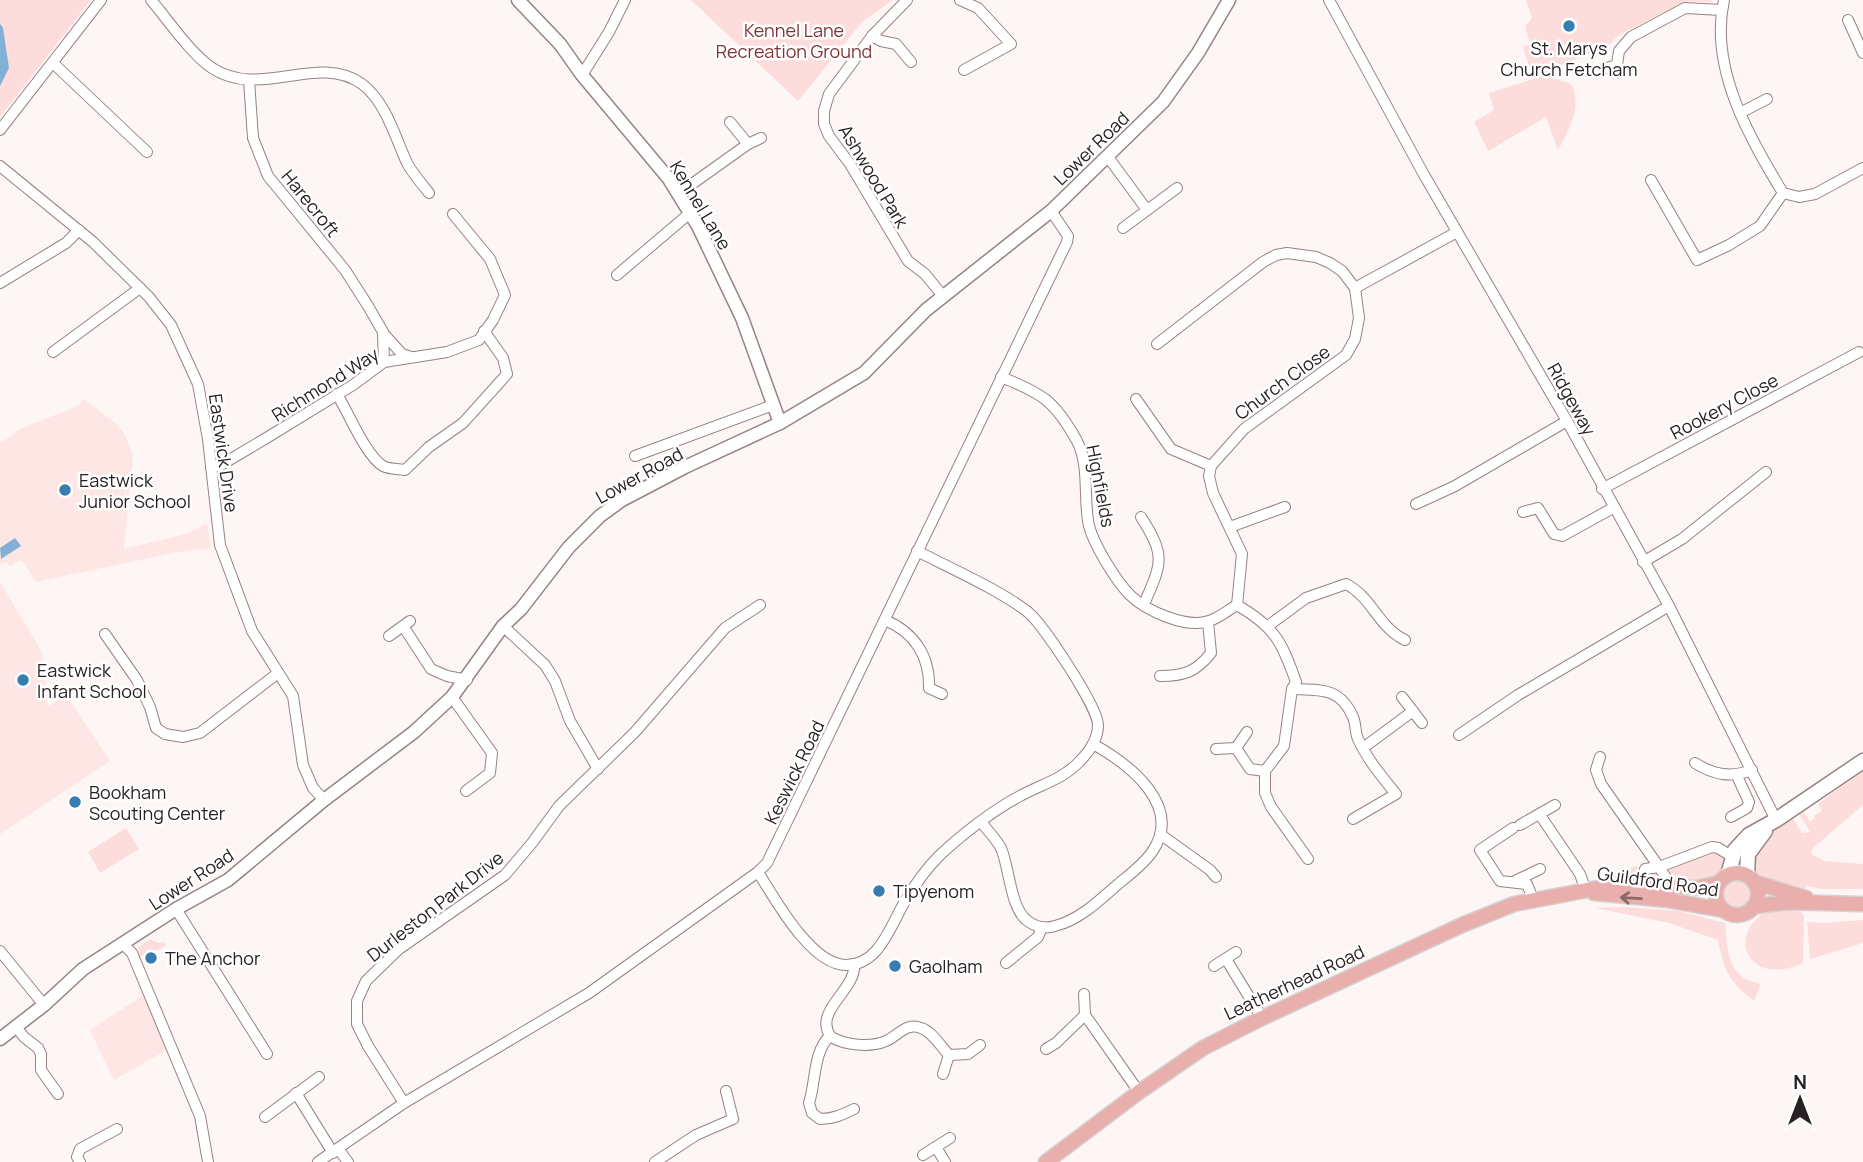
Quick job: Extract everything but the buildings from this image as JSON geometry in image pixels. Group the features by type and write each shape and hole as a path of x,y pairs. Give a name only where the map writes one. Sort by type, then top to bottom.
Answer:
{"main road":[{"name":"Guildford Road","path":"1586,891 1619,884 1696,888 1724,879 1739,845 1752,832 1776,820 1863,761"},
{"name":"Guildford Road","path":"1750,878 1746,862 1752,846 1776,820"},
{"path":"1750,878 1758,895 1753,907 1738,915 1723,910 1716,897 1724,879 1750,878 1813,901"},
{"name":"Guildford Road","path":"1586,891 1619,897 1667,900 1723,910"},
{"name":"Leatherhead Road","path":"1046,1162 1203,1048 1262,1018 1462,925 1514,904 1586,891"},
{"path":"1753,907 1813,901 1863,904"}],"street":[{"path":"0,130 101,0"},
{"path":"151,0 194,51 211,68 222,73 250,80 313,73 356,80 366,87 380,104 408,165 429,193"},
{"name":"Kennel Lane","path":"518,0 560,44 582,75 669,179 690,212 742,318 780,423"},
{"path":"582,75 610,32 625,0"},
{"name":"Ashwood Park","path":"907,0 872,36 829,94 824,111 824,124 908,261 925,274 943,296"},
{"path":"960,0 982,4 1011,44 964,70"},
{"name":"Lower Road","path":"0,1039 44,1006 83,969 176,909 228,880 324,800 414,732 467,680 503,626 521,609 582,534 614,506 685,467 780,423 864,373 911,324 943,296 1051,211 1163,102 1198,53 1229,0"},
{"name":"Ridgeway","path":"1329,0 1669,606 1776,820"},
{"path":"1600,70 1617,65 1619,51 1631,37 1685,8 1723,5 1720,29 1733,99 1783,193 1799,197 1815,194 1863,168"},
{"path":"1848,20 1863,53"},
{"path":"872,36 896,44 911,62"},
{"path":"53,63 147,152"},
{"name":"Harecroft","path":"250,80 253,138 268,176 345,270 383,332 402,354 415,358"},
{"path":"1740,113 1767,99"},
{"path":"730,122 748,144"},
{"path":"678,194 748,144 761,138"},
{"path":"1108,157 1147,210"},
{"name":"Eastwick Drive","path":"0,166 79,230 140,288 171,325 198,384 211,467 219,545 252,631 293,696 303,765 313,788 324,800"},
{"path":"1651,180 1697,260 1760,226 1783,193"},
{"path":"1123,228 1177,188"},
{"name":"Keswick Road","path":"318,1162 404,1103 589,993 767,863 1068,238 1051,211"},
{"path":"617,275 690,212"},
{"name":"Richmond Way","path":"211,467 221,465 257,444 384,362 447,352 479,340 493,320 505,295 490,259 453,214"},
{"path":"0,282 66,243 79,230"},
{"path":"1157,344 1263,262 1276,255 1303,254 1316,257 1342,271 1355,288 1457,232"},
{"path":"53,352 140,288"},
{"name":"Church Close","path":"1211,466 1244,429 1346,355 1357,330 1355,288"},
{"path":"337,394 350,414 365,447 383,466 405,470 429,447 463,423 507,374 503,358 484,331"},
{"name":"Harecroft","path":"383,332 384,362"},
{"name":"Rookery Close","path":"1602,489 1860,352"},
{"name":"Highfields","path":"1001,377 1034,390 1049,400 1079,444 1086,480 1089,526 1106,561 1130,596 1181,622 1208,622"},
{"path":"1136,400 1171,449 1211,466 1209,475 1213,493 1242,554 1237,605"},
{"path":"635,456 773,405"},
{"path":"1416,504 1455,486 1567,421"},
{"path":"1643,562 1682,539 1766,472"},
{"path":"1230,527 1285,507"},
{"path":"1523,512 1538,508 1554,534 1559,536 1613,508"},
{"path":"1141,517 1155,539 1159,559 1158,572 1144,604"},
{"path":"758,872 813,951 838,965 865,961 881,946 913,888 932,863 982,822 1019,797 1063,776 1093,744 1098,729 1097,715 1069,680 1031,615 1009,600 917,551"},
{"path":"1268,626 1306,598 1346,584 1356,589 1391,634 1405,640"},
{"name":"Durleston Park Drive","path":"404,1103 360,1033 356,1013 360,991 379,967 399,949 505,875 532,843 548,818 657,709 725,628 760,605"},
{"path":"1160,676 1175,676 1200,666 1211,653 1208,622 1237,605"},
{"path":"1237,605 1268,626 1284,647 1296,682 1292,689 1284,747 1265,771 1265,793 1271,807 1308,859"},
{"path":"1459,735 1518,695 1669,606"},
{"path":"884,620 904,629 920,650 928,667 930,692 942,694"},
{"path":"389,636 407,623 431,669 467,680"},
{"path":"503,626 545,665 555,681 570,722 598,769"},
{"path":"105,634 137,680 156,727 165,734 183,737 200,733 278,673"},
{"path":"1292,689 1319,690 1340,697 1353,716 1357,736 1363,748 1396,794 1353,819"},
{"path":"452,697 492,753 490,773 466,791"},
{"path":"1402,697 1422,723"},
{"path":"1363,748 1413,711"},
{"path":"1216,750 1236,748 1247,732"},
{"path":"982,822 1001,848 1019,911 1028,922 1042,927 1057,926 1092,906 1148,858 1160,834 1160,811 1145,783 1124,763 1093,744"},
{"path":"1236,748 1250,769 1265,771"},
{"path":"1600,757 1596,770 1601,784 1659,867"},
{"path":"1695,763 1715,774 1737,776 1752,770"},
{"path":"1731,817 1747,808 1749,802 1737,776"},
{"path":"1533,899 1527,884 1500,881 1480,850 1555,805"},
{"path":"1540,815 1580,874 1586,891"},
{"path":"1160,834 1216,877"},
{"name":"Guildford Road","path":"1645,869 1659,867 1712,847 1733,857"},
{"name":"Guildford Road","path":"1659,867 1672,887"},
{"path":"1512,883 1540,869"},
{"path":"176,909 267,1054"},
{"path":"1006,963 1021,957 1038,937 1042,927"},
{"path":"122,943 132,953 187,1081 200,1116 208,1162"},
{"path":"0,951 44,1006"},
{"path":"1214,966 1236,952"},
{"path":"1226,959 1262,1018"},
{"path":"854,964 853,977 828,1016 826,1029 830,1036 847,1043 878,1043 887,1041 908,1027 915,1027 926,1030 949,1055"},
{"path":"1084,994 1085,1015 1139,1092"},
{"path":"1046,1049 1085,1015"},
{"path":"16,1027 38,1048 41,1054 41,1070 58,1094"},
{"path":"830,1036 823,1043 818,1061 809,1103 810,1110 815,1116 827,1119 854,1109"},
{"path":"949,1055 968,1054 979,1049"},
{"path":"943,1074 949,1055"},
{"path":"265,1117 319,1077"},
{"path":"655,1162 696,1135 733,1119 726,1091"},
{"path":"296,1093 336,1152 348,1162"},
{"path":"80,1162 77,1157 80,1149 117,1129"},
{"path":"923,1155 950,1138"},
{"path":"936,1147 945,1162"}],"shaded area":[{"name":"Eastwick Junior School","path":"84,399 124,433 133,456 124,549 186,534 207,524 211,548 177,552 36,582 22,560 10,566 7,562 0,565 0,443 22,428 78,406"},
{"path":"0,582 42,652 48,706 66,695 110,761 0,834"},
{"path":"147,993 172,1047 114,1080 90,1030"}],"green space":[{"path":"0,0 91,0 0,117"},
{"name":"Kennel Lane Recreation Ground","path":"691,0 893,0 863,21 798,101"},
{"path":"1526,0 1712,0 1712,2 1686,1 1619,35 1608,46 1543,72 1547,76 1571,84 1576,101 1573,118 1558,150 1546,117 1488,151 1474,122 1494,110 1489,93 1533,79 1523,47 1530,44 1525,26 1532,18"},
{"path":"1863,771 1863,805 1812,849 1811,854 1825,861 1863,864 1863,889 1822,889 1807,886 1806,889 1759,878 1753,870 1752,861 1761,843 1793,818 1802,833 1810,832 1799,814 1804,812 1810,822 1822,811 1818,804"},
{"path":"126,828 139,849 100,873 88,852"},
{"path":"1714,851 1727,856 1724,873 1696,883 1669,877 1668,868"},
{"path":"1636,866 1642,873 1654,873 1664,880 1604,878"},
{"path":"1737,880 1747,884 1751,894 1747,904 1737,908 1727,904 1723,894 1727,884"},
{"path":"1626,907 1679,911 1725,923 1729,954 1735,970 1750,981 1761,984 1754,1001 1729,975 1718,940 1669,923 1595,908"},
{"path":"1774,908 1800,910 1804,916 1803,963 1783,969 1767,968 1755,963 1748,954 1745,942 1749,930 1758,918"},
{"path":"1863,920 1863,943 1810,959 1807,922"},
{"path":"150,939 158,943 164,942 166,946 139,957 138,948"}],"water":[{"path":"0,24 3,28 9,68 0,86"},
{"path":"15,538 21,546 1,559 0,548"}],"place":[{"name":"St. Marys Church Fetcham","path":"1569,26"},
{"name":"Eastwick Junior School","path":"65,490"},
{"name":"Eastwick Infant School","path":"23,680"},
{"name":"Bookham Scouting Center","path":"75,802"},
{"name":"Tipyenom","path":"879,891"},
{"name":"The Anchor","path":"151,958"},
{"name":"Gaolham","path":"895,966"}]}
